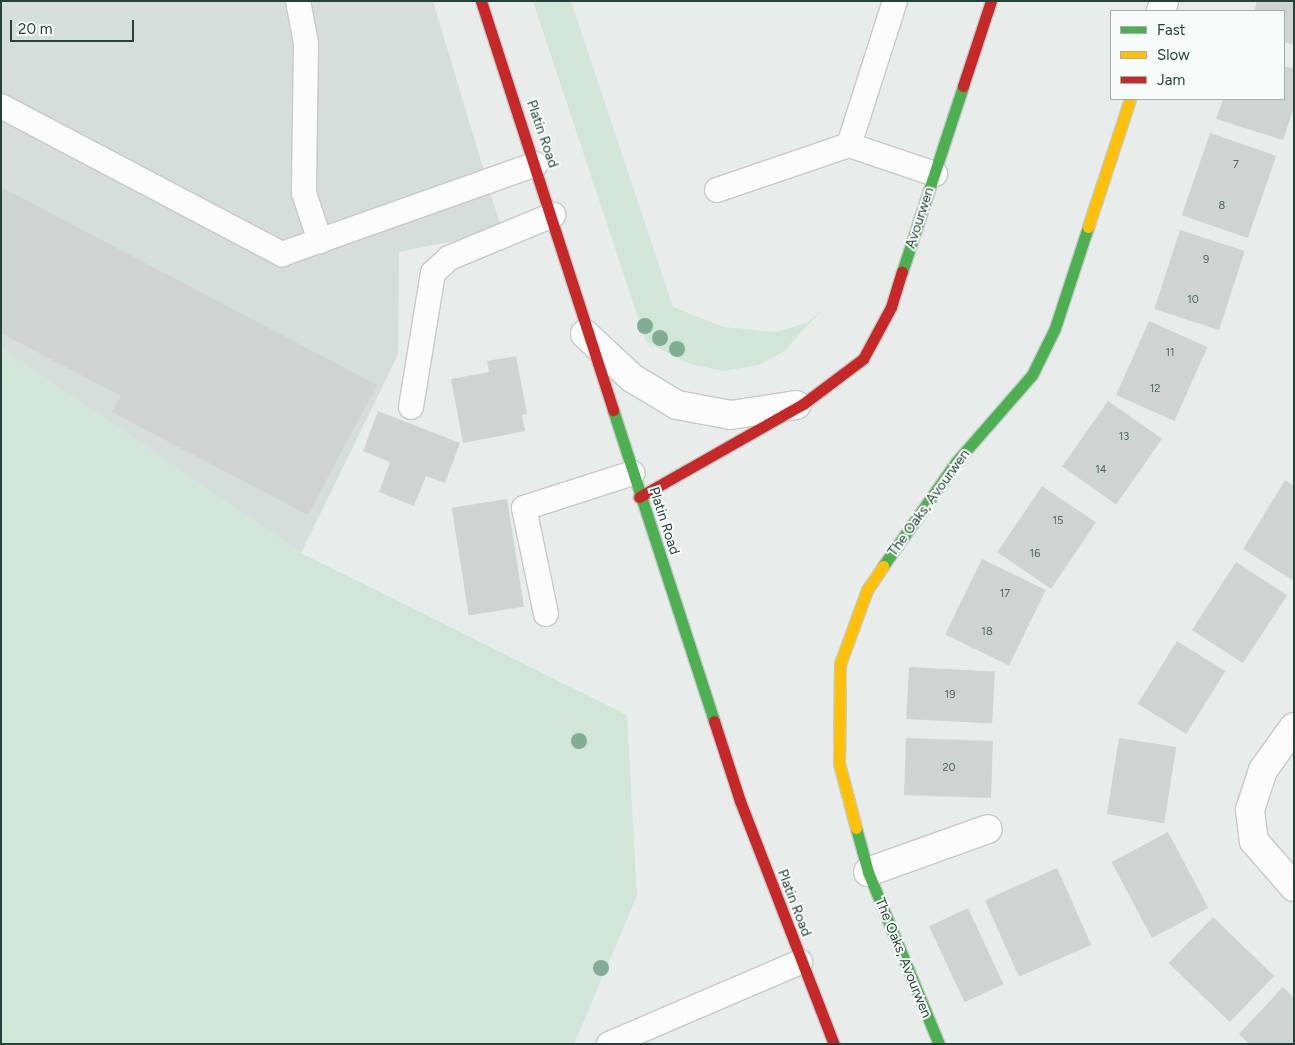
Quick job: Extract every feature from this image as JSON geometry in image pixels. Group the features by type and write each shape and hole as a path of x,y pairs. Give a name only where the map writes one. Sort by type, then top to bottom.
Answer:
{"street":[{"name":"Platin Road","path":"481,1 553,215 585,334 633,473 740,802 800,962 834,1044"},
{"name":"Avourwen","path":"640,497 803,404 863,358 880,335 991,1"},
{"name":"The Oaks, Avourwen","path":"939,1044 868,872 839,763 840,664 867,590 956,462 1032,375 1055,328 1130,100"},
{"name":"Avourwen","path":"585,334 632,378 676,405 731,415 803,404"},
{"path":"1294,727 1263,770 1250,810 1254,841 1294,887"},
{"path":"868,872 988,829"}],"lane":[{"path":"298,1 306,43 304,193 320,241"},
{"path":"849,146 895,1"},
{"path":"1,106 282,254 536,164"},
{"path":"718,190 849,146 935,174"},
{"path":"411,407 433,273 449,258 553,215"},
{"path":"546,614 524,508 633,473"},
{"path":"609,1044 800,962"}],"shaded area":[{"path":"1,1 433,1 502,231 399,252 398,355 301,553 1,348"}],"green space":[{"path":"533,1 571,1 673,307 724,327 775,332 807,323 823,309 783,352 759,365 723,371 690,364 646,342"},
{"path":"1,348 301,553 627,715 637,896 574,1044 1,1044"}],"building":[{"path":"1257,1 1294,1 1294,45 1285,42 1285,10 1254,10"},
{"path":"1285,66 1294,69 1294,107 1283,140 1216,119 1223,100 1285,100"},
{"path":"1210,133 1276,156 1248,238 1182,215"},
{"path":"1,187 377,385 308,515 112,412 121,396 1,333"},
{"path":"1180,230 1245,251 1219,330 1154,309"},
{"path":"1149,321 1207,347 1175,421 1116,395"},
{"path":"516,356 527,414 522,415 525,431 463,443 451,379 489,372 487,361"},
{"path":"1108,401 1162,439 1116,504 1062,467"},
{"path":"378,411 460,443 445,483 426,476 414,506 379,492 390,462 363,451"},
{"path":"1285,480 1294,486 1294,581 1243,549"},
{"path":"1042,486 1096,522 1051,589 997,552"},
{"path":"507,499 524,607 469,615 452,508"},
{"path":"982,559 1046,590 1009,666 945,634"},
{"path":"1236,562 1287,595 1243,663 1192,630"},
{"path":"1177,641 1225,671 1186,734 1138,704"},
{"path":"909,667 995,672 992,723 906,719"},
{"path":"906,738 993,741 991,798 904,795"},
{"path":"1119,738 1176,747 1164,823 1107,814"},
{"path":"1168,832 1208,908 1152,938 1111,862"},
{"path":"1057,868 1091,945 1019,977 985,900"},
{"path":"968,908 1003,984 965,1002 929,926"},
{"path":"1213,917 1274,976 1230,1022 1169,963"},
{"path":"1283,987 1294,998 1294,1044 1249,1044 1239,1034"}],"traffic: fast":[{"path":"902,272 963,86"},
{"path":"883,566 956,462 1032,375 1055,328 1088,227"},
{"path":"613,410 714,721"},
{"path":"856,828 868,872 939,1044"}],"traffic: slow":[{"path":"1088,227 1130,100"},
{"path":"856,828 839,763 840,664 867,590 883,566"}],"traffic: jam":[{"path":"481,1 613,410"},
{"path":"963,86 991,1"},
{"path":"639,497 803,404 863,359 891,307 902,272"},
{"path":"714,721 740,801 834,1044"}]}
